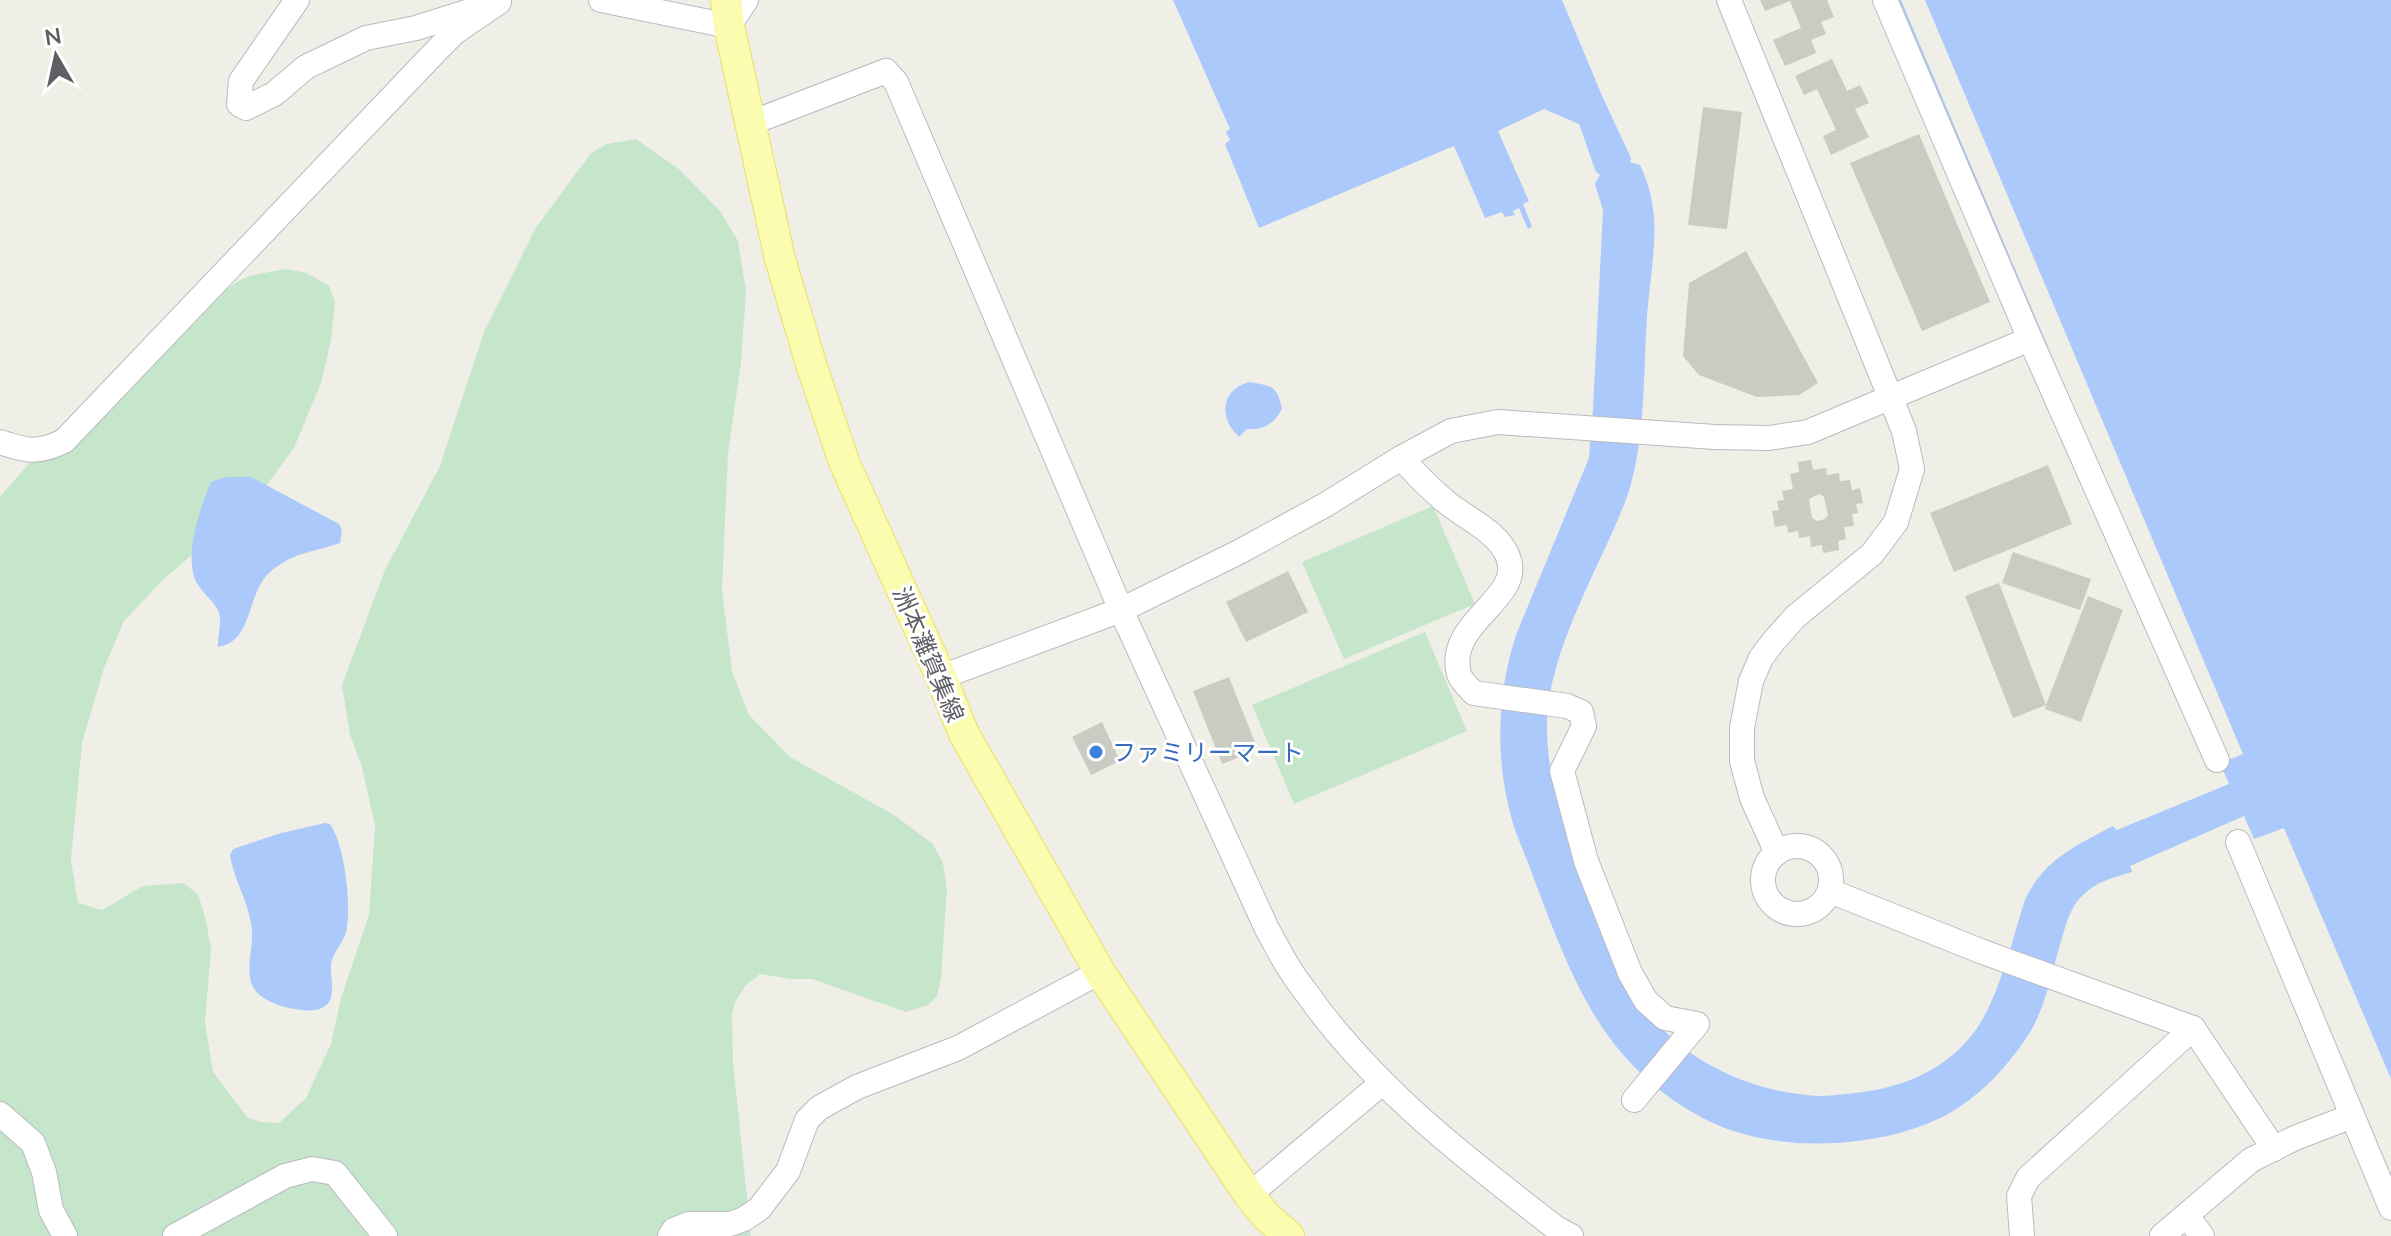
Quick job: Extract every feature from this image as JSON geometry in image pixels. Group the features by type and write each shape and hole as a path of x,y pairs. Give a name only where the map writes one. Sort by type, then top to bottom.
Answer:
{"main road":[{"name":"洲本灘賀集線","path":"727,13 780,259 811,364 844,462 964,734 1100,972 1249,1195 1266,1216 1289,1236"}],"street":[{"path":"297,0 241,81 239,104 246,108 274,94 306,67 366,38 416,28 502,1"},
{"path":"601,0 727,13 746,0"},
{"path":"1729,0 1890,395 1904,431 1912,469 1896,522 1872,554 1795,617 1767,650 1751,681 1742,728 1742,761 1752,798 1777,853"},
{"path":"1885,0 2030,339 2217,760"},
{"path":"0,442 28,451 46,450 64,441 438,49 455,32 502,1"},
{"path":"751,123 886,71 896,82 1121,610 1285,962 1338,1035 1382,1083 1468,1161 1571,1236"},
{"path":"941,677 1121,610 1251,545 1451,431 1498,422 1656,434 1769,438 1808,432 1890,395 2030,339"},
{"path":"1401,458 1444,501 1499,539 1512,569 1506,587 1462,638 1459,676 1474,693 1567,706 1581,712 1584,726 1562,771 1586,861 1630,973 1646,1001 1665,1018 1697,1024 1634,1100"},
{"path":"2238,842 2391,1208"},
{"path":"1804,847 1823,858 1829,868 1830,891 1816,909 1805,914 1793,914 1772,904 1766,895 1763,874 1777,853 1804,847"},
{"path":"1830,891 1983,952 2193,1028 2274,1149"},
{"path":"670,1236 674,1230 689,1224 730,1224 759,1209 788,1171 807,1120 819,1108 857,1087 958,1048 1100,972"},
{"path":"2022,1236 2019,1196 2028,1178 2193,1028"},
{"path":"1249,1195 1382,1083"},
{"path":"0,1114 33,1143 44,1172 51,1210 65,1236"},
{"path":"2162,1236 2251,1160 2295,1138 2352,1116"},
{"path":"175,1236 285,1176 312,1169 335,1173 385,1236"},
{"path":"2187,1216 2202,1236"}],"green space":[{"path":"636,139 679,169 720,211 738,241 746,291 741,363 728,454 722,590 732,671 749,715 790,757 894,815 933,844 943,863 947,889 941,979 937,996 928,1005 906,1012 812,979 760,974 745,986 734,1004 732,1015 733,1062 751,1236 0,1236 0,497 71,415 106,383 172,325 240,280 286,269 307,273 329,286 335,302 331,340 321,383 294,448 246,513 162,581 124,621 104,668 82,743 71,860 78,903 102,910 143,886 183,883 198,894 211,950 205,1022 213,1072 248,1118 279,1123 306,1098 331,1044 341,998 369,915 375,826 362,767 350,735 342,685 385,570 440,466 484,332 535,229 591,153 607,144"},
{"path":"1433,506 1475,604 1344,659 1302,562"},
{"path":"1425,632 1467,731 1294,804 1252,705"}],"water":[{"path":"1173,0 1562,0 1631,158 1630,162 1640,165 1643,171 1651,198 1654,231 1640,437 1631,484 1565,639 1550,695 1548,747 1555,795 1588,888 1652,1017 1686,1050 1727,1074 1773,1089 1819,1096 1871,1091 1905,1082 1951,1057 1984,1018 2004,968 2025,900 2032,886 2051,864 2074,847 2113,826 2117,830 2229,784 1899,0 2391,0 2391,1079 2284,828 2254,839 2244,816 2130,866 2132,872 2099,883 2083,895 2070,915 2032,1029 1990,1082 1969,1101 1946,1115 1892,1135 1861,1141 1797,1143 1737,1132 1711,1122 1650,1082 1629,1062 1602,1028 1573,975 1516,833 1501,759 1504,684 1516,635 1589,458 1603,210 1595,184 1600,175 1596,172 1579,124 1544,109 1498,131 1529,201 1523,204 1532,227 1528,229 1519,208 1513,211 1515,215 1505,217 1502,212 1485,218 1454,146 1259,228 1225,144 1230,140 1226,132 1230,129"},
{"path":"1249,382 1272,388 1278,395 1282,409 1268,425 1247,429 1239,437 1228,422 1226,406 1232,391"},
{"path":"226,477 251,477 339,524 342,530 340,543 296,556 270,572 262,581 238,636 218,647 219,615 198,585 192,548 211,482"},
{"path":"330,824 340,846 348,892 348,921 345,936 332,961 329,1002 317,1010 298,1010 269,1001 253,987 250,974 251,922 230,855 233,849"}],"pier":[{"path":"1901,0 1925,0 2243,754 2224,762"}],"building":[{"path":"1760,0 1827,0 1834,17 1821,22 1826,34 1811,40 1816,53 1785,66 1773,40 1801,28 1790,1 1765,11"},
{"path":"1832,59 1847,91 1860,85 1869,103 1855,109 1869,137 1831,155 1823,136 1836,130 1817,89 1804,95 1795,76"},
{"path":"1703,107 1742,112 1727,229 1688,225"},
{"path":"1919,134 1990,302 1922,331 1850,163"},
{"path":"1746,251 1818,383 1799,395 1757,397 1699,375 1683,356 1689,283"},
{"path":"1811,460 1813,470 1826,468 1827,475 1839,473 1840,481 1850,480 1852,490 1860,488 1863,503 1856,504 1858,513 1852,514 1854,526 1844,527 1846,539 1838,541 1839,550 1823,553 1822,545 1811,547 1810,536 1799,538 1798,531 1788,533 1787,525 1775,527 1772,511 1779,510 1777,501 1784,500 1782,491 1793,489 1790,474 1799,472 1798,462","holes":["1820,494 1824,497 1828,515 1817,521 1812,518 1809,499"]},
{"path":"2048,465 2072,524 1954,572 1930,513"},
{"path":"2013,552 2091,579 2080,610 2002,583"},
{"path":"1288,571 1308,612 1246,642 1226,602"},
{"path":"1999,583 2046,705 2013,718 1965,596"},
{"path":"2088,596 2123,610 2081,722 2045,709"},
{"path":"1229,677 1258,750 1222,764 1193,691"},
{"path":"1102,722 1120,761 1091,775 1072,737"}],"place":[{"name":"ファミリーマート","path":"1096,752"}]}
